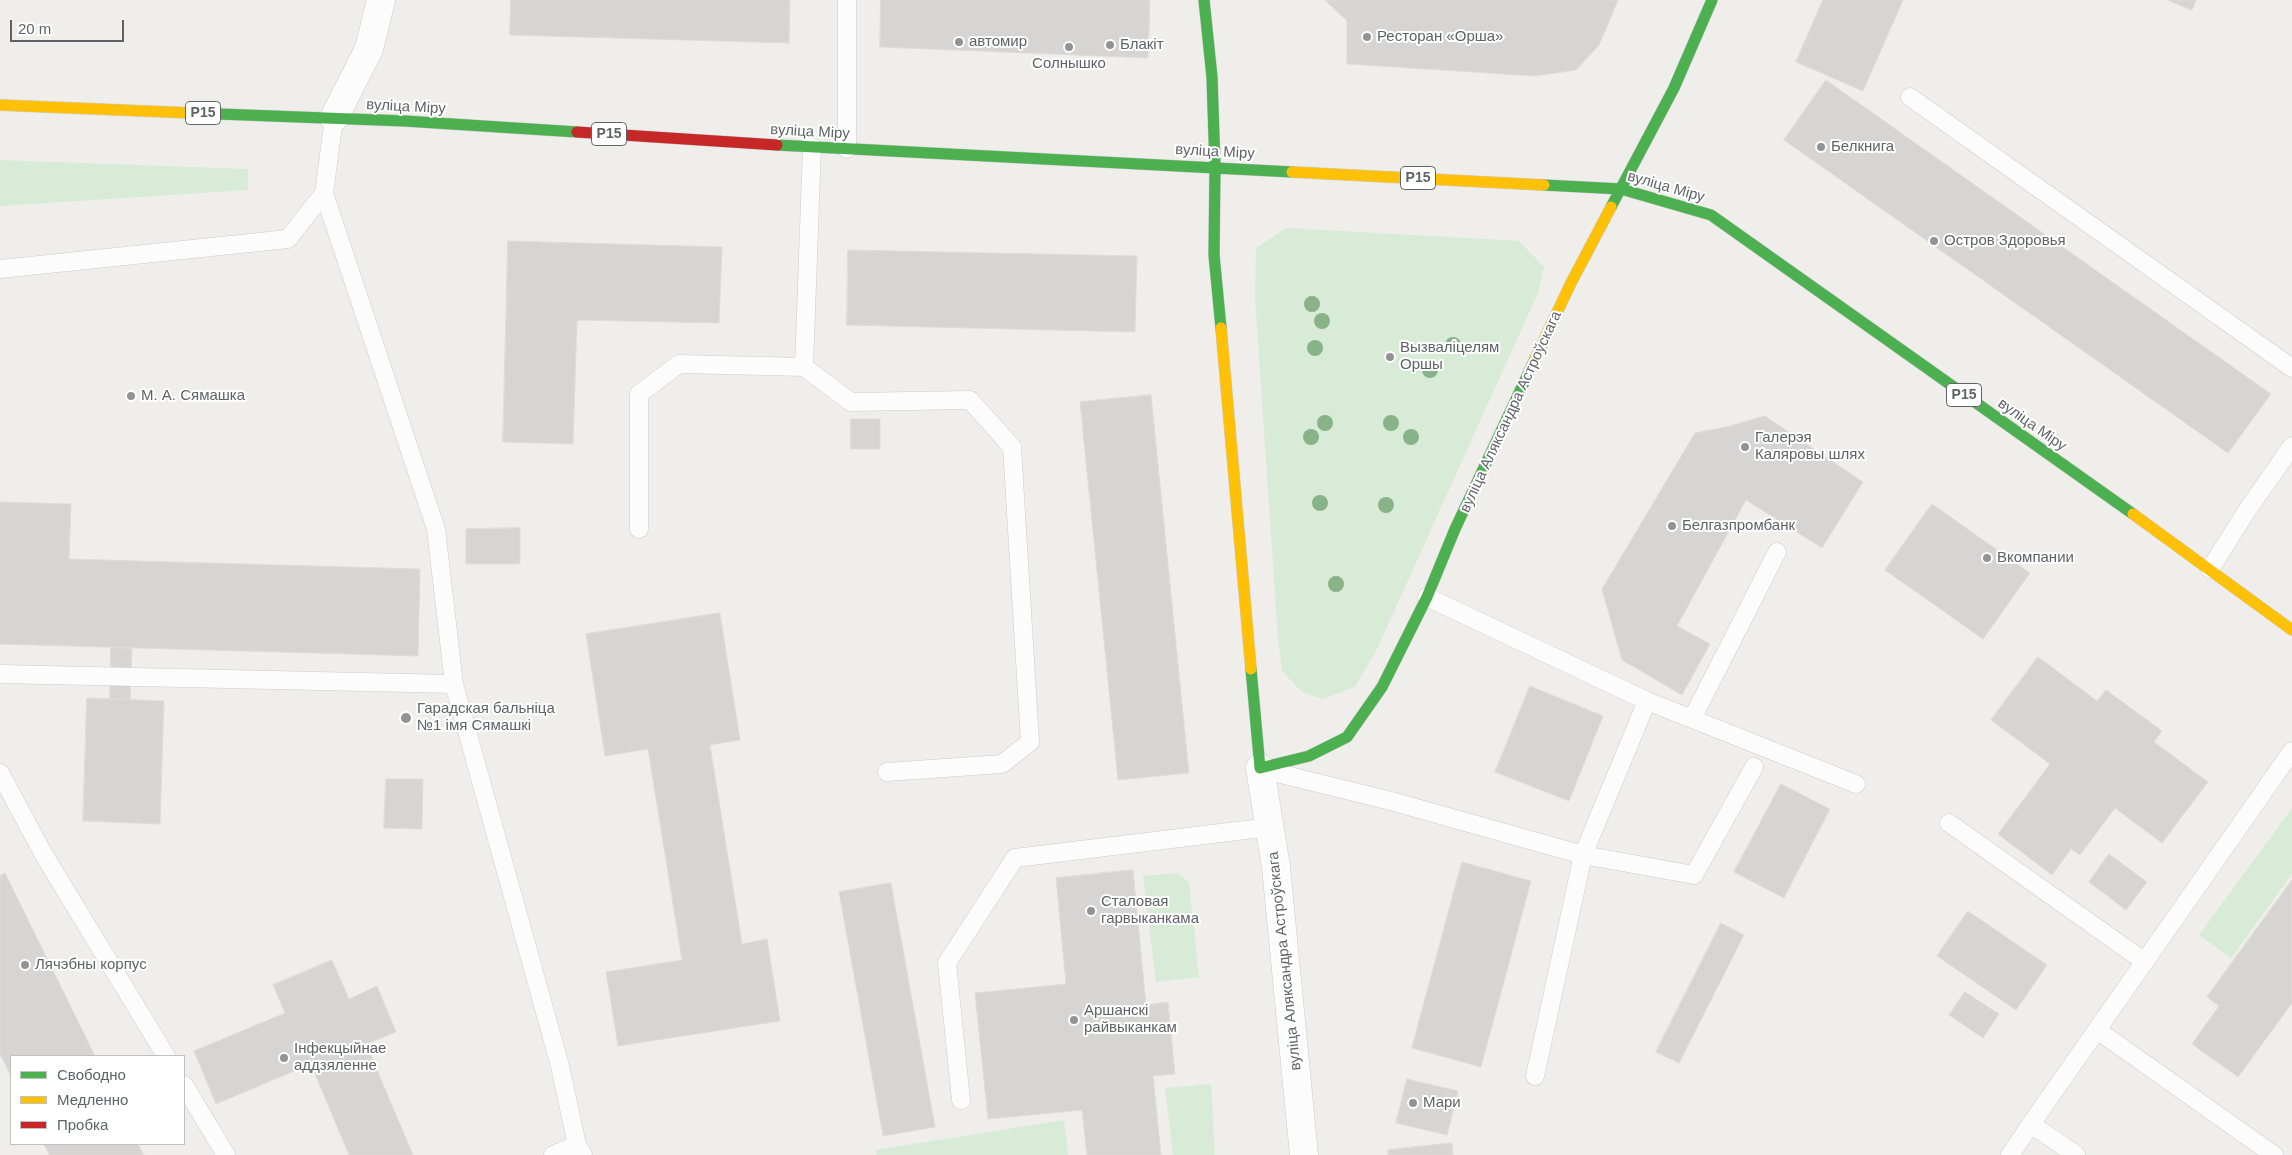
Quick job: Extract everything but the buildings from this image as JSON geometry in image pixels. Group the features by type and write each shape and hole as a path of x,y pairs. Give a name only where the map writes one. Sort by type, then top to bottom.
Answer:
{"main road":[{"name":"вуліца Аляксандра Астроўскага","path":"1204,0 1212,77 1215,167 1214,255 1260,768 1309,756 1347,737 1382,687 1427,597 1460,521 1571,283 1674,88 1712,0"},
{"name":"вуліца Міру","path":"0,105 334,118 812,147 1621,189 1711,215 2210,569 2292,630"}],"street":[{"path":"334,118 369,49 381,0"},
{"name":"вуліца Аляксандра Астроўскага","path":"1260,768 1270,827 1304,1155"}],"lane":[{"path":"847,0 847,148"},
{"path":"1910,97 2292,368"},
{"path":"334,118 324,193 436,529 454,684 560,1066 580,1150 553,1155"},
{"path":"804,367 812,147"},
{"path":"0,269 288,239 324,193"},
{"path":"639,529 639,394 679,364 804,367 851,402 970,400 1012,447 1030,742 1002,764 887,772"},
{"path":"2210,569 2248,509 2292,446"},
{"path":"1692,719 1776,552"},
{"path":"1427,597 1647,701 1856,784"},
{"path":"0,674 454,684"},
{"path":"1535,1076 1583,855 1647,701"},
{"path":"2010,1155 2292,751"},
{"path":"1260,768 1391,801 1583,855 1694,875 1754,767"},
{"path":"0,773 44,856 165,1055"},
{"path":"1949,823 2145,962"},
{"path":"961,1100 947,963 1014,858 1270,827"},
{"path":"2097,1030 2274,1155"},
{"path":"185,1087 226,1155"},
{"path":"2031,1124 2076,1155"}],"green space":[{"path":"0,160 248,169 248,190 0,206"},
{"path":"1286,228 1519,241 1544,267 1538,293 1377,649 1355,687 1323,699 1302,692 1282,671 1278,638 1255,298 1256,248"},
{"path":"2292,808 2292,874 2231,958 2199,935"},
{"path":"1178,873 1189,883 1199,977 1156,982 1143,876"},
{"path":"1211,1084 1215,1155 1173,1155 1165,1088"},
{"path":"1064,1120 1068,1155 877,1155 875,1150"}],"traffic: fast":[{"path":"1204,0 1212,77 1215,167 1214,255 1221,328"},
{"path":"1611,207 1674,88 1712,0"},
{"path":"192,113 405,121 577,132"},
{"path":"777,145 1292,172"},
{"path":"1544,185 1621,189 1711,215 2133,514"},
{"path":"1251,669 1260,768 1309,756 1347,737 1382,687 1427,597 1455,529 1535,359"}],"traffic: slow":[{"path":"0,105 192,113"},
{"path":"1292,172 1544,185"},
{"path":"1535,359 1571,283 1611,207"},
{"path":"1221,328 1251,669"},
{"path":"2133,514 2292,630"}],"traffic: jam":[{"path":"577,132 777,145"}],"place":[{"name":"Ресторан «Орша»","path":"1367,37"},
{"name":"автомир","path":"959,42"},
{"name":"Блакіт","path":"1110,45"},
{"name":"Солнышко","path":"1069,47"},
{"name":"Белкнига","path":"1821,147"},
{"name":"Остров Здоровья","path":"1934,241"},
{"name":"Вызваліцелям Оршы","path":"1390,357"},
{"name":"М. А. Сямашка","path":"131,396"},
{"name":"Галерэя Каляровы шлях","path":"1745,447"},
{"name":"Белгазпромбанк","path":"1672,526"},
{"name":"Вкомпании","path":"1987,558"},
{"name":"Гарадская бальніца №1 імя Сямашкі","path":"406,718"},
{"name":"Сталовая гарвыканкама","path":"1091,911"},
{"name":"Лячэбны корпус","path":"25,965"},
{"name":"Аршанскі райвыканкам","path":"1074,1020"},
{"name":"Інфекцыйнае аддзяленне","path":"284,1058"},
{"name":"Мари","path":"1413,1103"}]}
